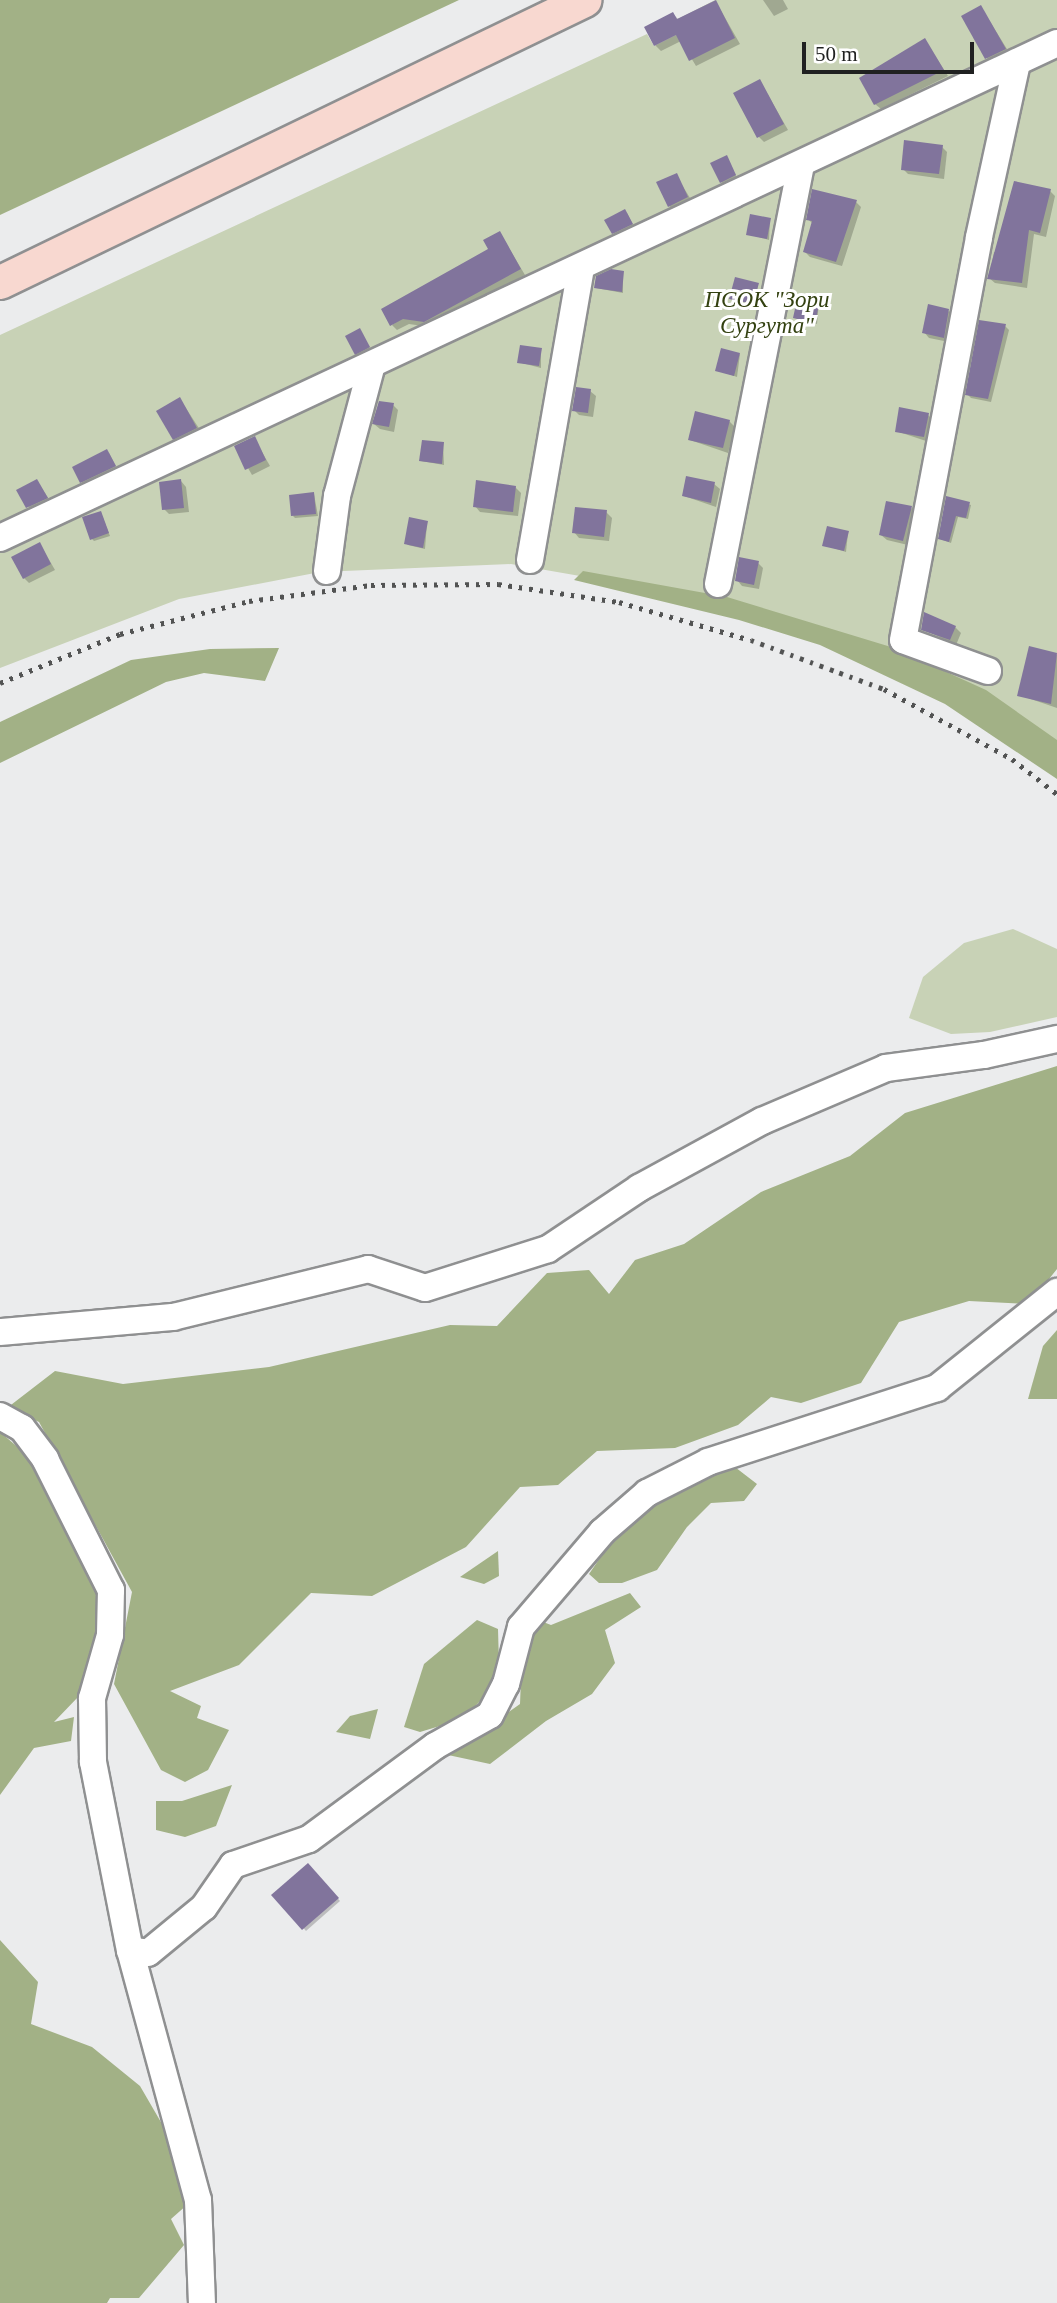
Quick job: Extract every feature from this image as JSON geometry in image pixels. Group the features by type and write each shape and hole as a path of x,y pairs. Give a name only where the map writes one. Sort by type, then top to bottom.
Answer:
{"main road":[{"path":"0,282 584,0"}],"street":[{"path":"0,538 371,368 1057,43"},
{"path":"988,671 903,640 979,237 1017,62"},
{"path":"718,584 801,164"},
{"path":"530,560 581,268"},
{"path":"327,571 337,496 371,368"},
{"path":"0,1332 173,1317 369,1269 425,1288 548,1249 639,1188 762,1121 886,1068 984,1055 1057,1039"},
{"path":"131,1950 148,1952 204,1907 233,1865 309,1839 435,1746 490,1715 506,1684 521,1626 602,1532 647,1493 708,1462 937,1388 1057,1292"},
{"path":"0,1416 22,1428 45,1459 111,1590 110,1635 92,1698 93,1762 131,1950 198,2200 202,2303"}],"green space":[{"path":"0,0 459,0 0,215"},
{"name":"ПСОК \"Зори Сургута\"","path":"715,0 1057,0 1057,744 747,605 511,564 320,572 179,599 0,668 0,335 647,34 654,46 676,35 670,23"},
{"path":"583,571 727,597 891,647 986,690 1057,740 1057,779 945,704 820,645 739,620 574,580"},
{"path":"279,648 265,681 204,673 166,682 0,763 0,722 131,660 210,649"},
{"path":"1013,929 1057,949 1057,1017 990,1032 951,1034 909,1018 923,977 964,943"},
{"path":"1057,1066 1057,1269 1029,1304 969,1301 899,1322 861,1383 801,1403 771,1397 738,1425 675,1448 597,1451 558,1485 520,1487 466,1547 372,1596 311,1593 239,1665 170,1691 201,1706 197,1718 229,1730 208,1770 185,1782 161,1770 114,1684 132,1592 39,1422 7,1408 55,1371 123,1384 269,1367 450,1325 497,1326 547,1273 589,1270 609,1294 635,1260 684,1244 761,1192 850,1156 905,1113"},
{"path":"1057,1330 1057,1399 1028,1399 1043,1346"},
{"path":"0,1432 34,1461 100,1589 99,1645 79,1696 54,1722 74,1717 71,1741 34,1748 0,1795"},
{"path":"731,1464 757,1484 744,1501 711,1503 687,1527 657,1570 622,1583 599,1583 589,1574 618,1532 662,1496"},
{"path":"498,1551 499,1576 484,1584 460,1577"},
{"path":"630,1593 641,1607 605,1630 615,1663 592,1694 546,1721 490,1764 448,1755 520,1704 522,1653 538,1620 551,1625"},
{"path":"477,1620 498,1629 499,1664 485,1696 463,1719 420,1732 404,1727 424,1664"},
{"path":"378,1709 370,1739 336,1732 350,1716"},
{"path":"232,1785 216,1826 185,1837 156,1830 156,1801 182,1801"},
{"path":"0,1940 38,1982 31,2024 92,2047 140,2086 169,2136 188,2204 171,2219 184,2245 139,2298 110,2298 107,2303 0,2303"}],"building":[{"path":"716,0 735,38 689,61 676,35 654,46 644,27 673,12 677,19"},
{"path":"981,5 1006,49 985,59 961,16"},
{"path":"925,38 944,70 874,105 859,78"},
{"path":"760,79 784,124 757,138 733,93"},
{"path":"904,140 943,145 939,174 901,170"},
{"path":"727,155 736,175 720,183 710,163"},
{"path":"677,173 688,197 668,207 656,182"},
{"path":"1014,181 1051,189 1040,233 1029,230 1022,283 987,279"},
{"path":"812,189 857,200 836,262 803,252 812,221 806,220"},
{"path":"625,209 633,224 612,234 604,220"},
{"path":"750,214 771,218 767,239 746,235"},
{"path":"500,231 521,269 424,322 403,319 390,326 381,309 488,249 483,240"},
{"path":"611,269 624,271 622,292 594,288 596,276"},
{"path":"735,277 759,283 753,304 729,299"},
{"path":"798,295 820,300 815,323 793,318"},
{"path":"928,304 949,309 944,338 922,333"},
{"path":"979,320 1006,324 988,399 965,395"},
{"path":"360,328 370,347 355,355 345,336"},
{"path":"520,345 542,348 539,366 517,363"},
{"path":"721,348 740,353 734,376 715,371"},
{"path":"576,387 591,389 588,413 572,411"},
{"path":"180,397 197,428 173,440 156,411"},
{"path":"379,401 394,403 389,427 372,424"},
{"path":"899,407 929,413 924,437 895,432"},
{"path":"695,411 730,420 723,448 688,440"},
{"path":"255,436 266,460 245,470 234,446"},
{"path":"422,440 444,442 442,464 419,461"},
{"path":"107,449 116,466 80,483 72,467"},
{"path":"686,476 715,482 711,503 682,496"},
{"path":"37,479 48,498 26,508 16,490"},
{"path":"181,479 184,508 162,510 159,482"},
{"path":"476,480 516,486 513,512 473,507"},
{"path":"314,492 316,514 291,516 289,495"},
{"path":"946,496 970,502 966,518 956,516 949,542 938,539"},
{"path":"886,501 912,506 903,541 879,535"},
{"path":"575,507 607,510 604,537 572,533"},
{"path":"101,511 109,533 90,540 82,517"},
{"path":"409,517 428,521 423,548 404,544"},
{"path":"827,526 849,531 844,551 822,546"},
{"path":"40,542 51,564 23,579 11,557"},
{"path":"739,557 759,561 754,585 735,581"},
{"path":"924,612 956,626 950,640 921,630"},
{"path":"1029,646 1057,653 1051,704 1017,696"},
{"path":"308,1863 339,1898 302,1930 271,1895"}],"railway":[{"path":"0,683 120,634 249,601 371,585 498,584 619,602 751,640 884,689 1012,759 1057,794"}]}
